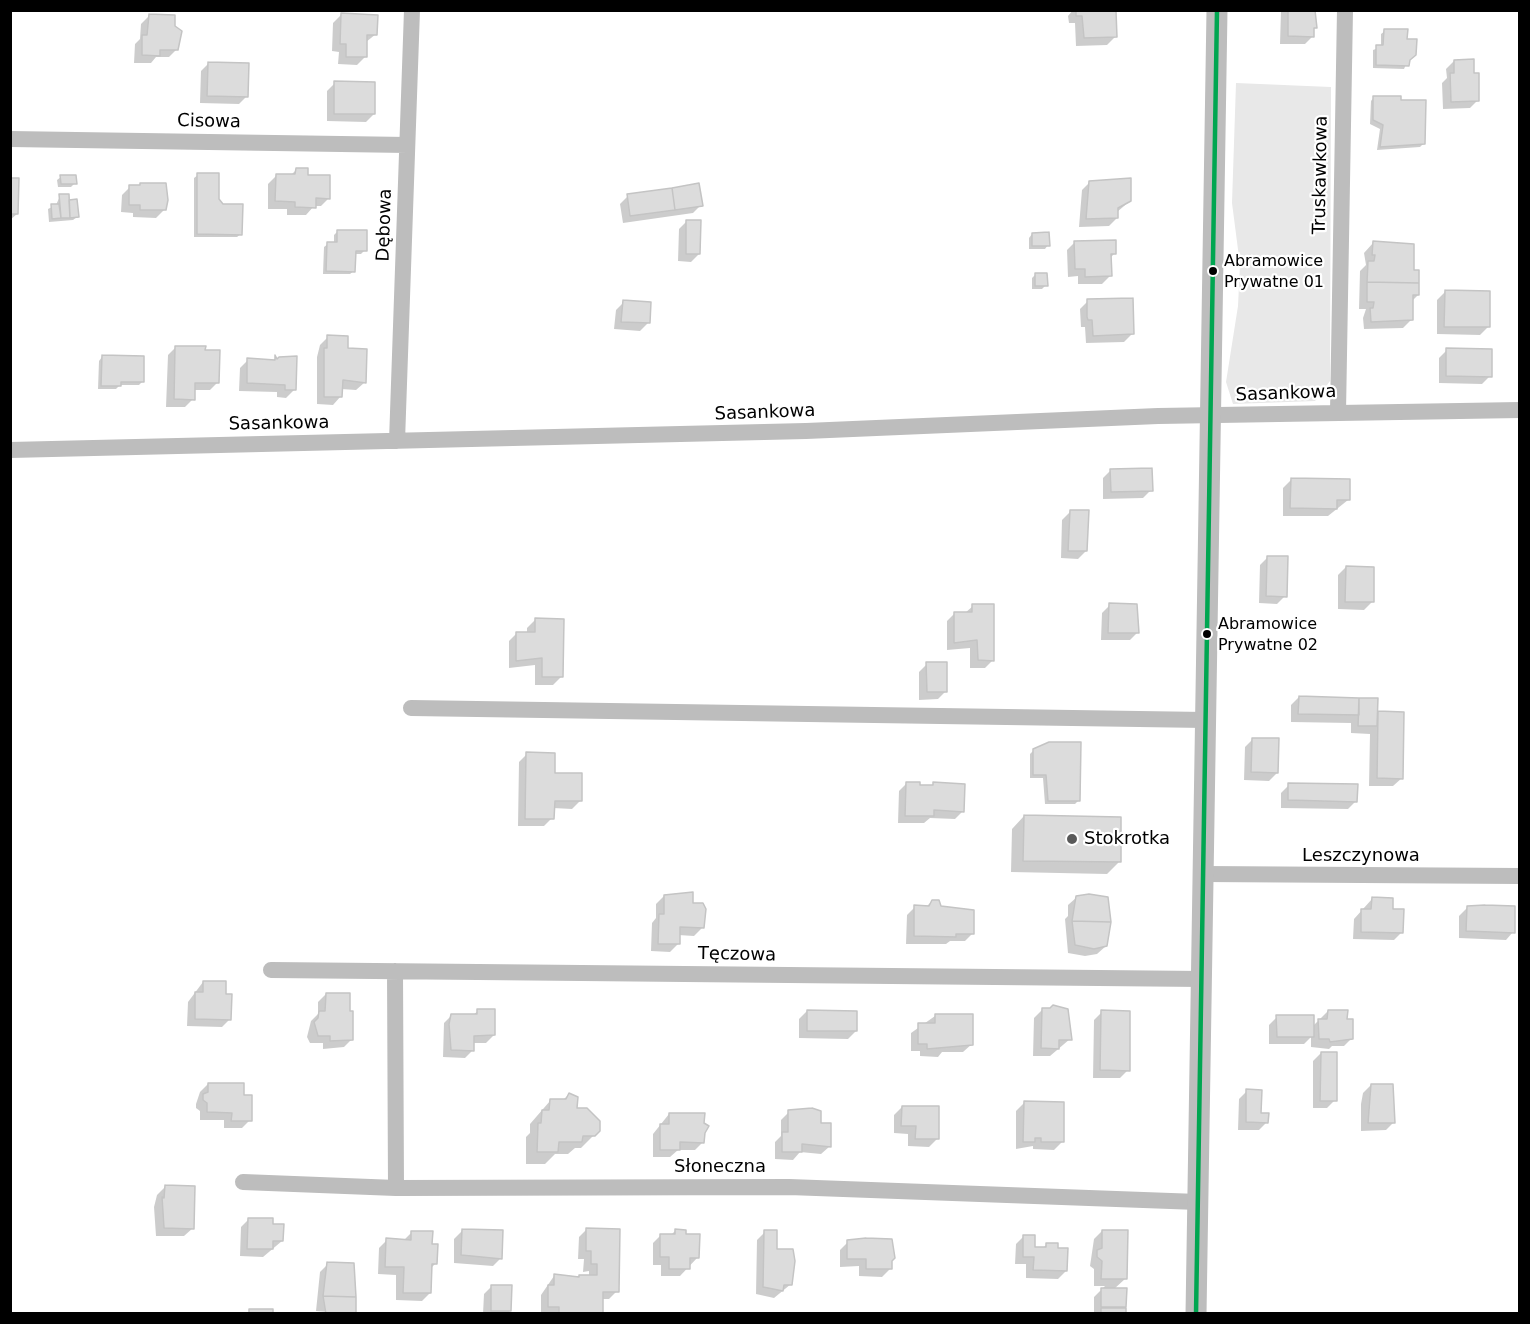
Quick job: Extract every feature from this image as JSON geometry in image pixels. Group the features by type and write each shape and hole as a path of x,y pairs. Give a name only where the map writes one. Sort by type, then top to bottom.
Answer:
{"street":[{"name":"Dębowa","path":"397,441 412,10"},
{"path":"1196,1314 1217,10"},
{"name":"Truskawkowa","path":"1338,412 1345,10"},
{"name":"Cisowa","path":"10,139 407,145"},
{"name":"Sasankowa","path":"10,450 806,432 1210,415 1520,410"},
{"path":"411,708 1206,720"},
{"name":"Leszczynowa","path":"1203,874 1520,876"},
{"name":"Tęczowa","path":"271,970 1202,979"},
{"path":"396,971 396,1188"},
{"name":"Słoneczna","path":"243,1182 396,1188 789,1187 1198,1202"}],"shaded area":[{"path":"1236,83 1331,87 1330,381 1315,401 1233,404 1226,382 1238,306 1240,265 1232,203"}],"building":[{"path":"1076,10 1116,11 1117,37 1084,38 1082,16 1076,16"},
{"path":"1288,10 1315,10 1317,28 1314,28 1314,37 1288,36"},
{"path":"341,13 378,15 377,35 367,35 367,57 346,57 346,44 340,44"},
{"path":"149,14 175,15 175,26 182,31 178,50 160,50 160,56 142,55 142,35 147,35"},
{"path":"1384,29 1408,29 1407,39 1417,39 1416,55 1410,60 1409,66 1376,65 1376,45 1383,45"},
{"path":"1474,59 1474,73 1479,73 1479,101 1451,102 1450,73 1454,73 1454,60"},
{"path":"208,62 249,63 248,97 207,96"},
{"path":"334,81 375,82 375,114 334,114"},
{"path":"1373,96 1401,96 1401,100 1426,100 1425,144 1380,147 1383,125 1373,120"},
{"path":"296,168 308,168 308,175 330,175 330,199 316,198 316,208 295,207 295,202 275,201 276,174 295,174"},
{"path":"197,173 219,173 219,199 223,204 243,204 242,235 197,234"},
{"path":"60,175 76,175 77,184 61,184"},
{"path":"10,178 19,178 18,214 10,214"},
{"path":"1131,178 1131,201 1118,208 1118,218 1086,219 1089,181"},
{"path":"140,183 166,183 168,200 166,210 140,210 140,205 129,205 129,185 140,185"},
{"path":"699,183 703,206 675,210 672,188"},
{"path":"672,188 675,210 630,216 627,194"},
{"path":"59,194 69,194 70,218 61,218"},
{"path":"77,199 79,217 70,218 69,200"},
{"path":"51,204 59,204 61,218 52,219"},
{"path":"686,220 701,220 700,254 686,254"},
{"path":"337,230 367,230 367,251 356,251 355,272 326,271 327,242 337,242"},
{"path":"1049,232 1050,246 1032,246 1032,233"},
{"path":"1116,240 1116,254 1111,254 1112,276 1085,277 1085,269 1075,269 1074,241"},
{"path":"1373,241 1414,244 1414,270 1419,270 1419,283 1367,282 1368,261 1374,261 1375,255 1372,255"},
{"path":"1035,273 1047,273 1048,286 1035,286"},
{"path":"1367,282 1419,283 1419,295 1413,295 1413,320 1371,322 1370,308 1373,308 1374,302 1367,302"},
{"path":"1445,290 1490,291 1490,327 1444,327"},
{"path":"1133,298 1134,334 1093,336 1092,320 1088,320 1087,317 1087,299"},
{"path":"623,300 651,302 650,323 621,322"},
{"path":"327,335 348,336 348,348 367,349 366,383 343,380 342,397 324,397 324,348 327,348"},
{"path":"175,346 206,346 205,350 220,350 219,383 195,383 195,400 174,399"},
{"path":"1446,348 1492,349 1492,377 1446,376"},
{"path":"102,355 144,356 144,382 121,382 121,386 101,386"},
{"path":"275,355 277,359 297,356 296,390 285,390 285,385 247,383 247,358 275,360"},
{"path":"1152,468 1153,491 1111,492 1110,469"},
{"path":"1291,478 1350,479 1350,500 1337,500 1337,509 1290,508"},
{"path":"1070,510 1089,510 1087,551 1068,551"},
{"path":"1267,556 1288,556 1287,597 1266,596"},
{"path":"1346,566 1374,567 1374,602 1345,602"},
{"path":"1109,603 1137,604 1139,633 1108,633"},
{"path":"972,604 994,604 994,661 978,660 977,640 954,643 954,612 972,612"},
{"path":"535,618 564,619 563,677 542,677 542,658 516,661 516,632 535,632"},
{"path":"926,662 947,662 947,692 927,692"},
{"path":"1299,696 1359,698 1359,715 1298,714"},
{"path":"1359,698 1378,698 1377,726 1358,726"},
{"path":"1378,711 1404,712 1403,779 1377,778"},
{"path":"1252,738 1279,738 1278,773 1251,772"},
{"path":"1049,742 1081,742 1080,801 1048,801 1046,775 1033,775 1033,749"},
{"path":"526,752 555,753 555,773 582,773 582,801 555,801 554,819 525,819"},
{"path":"906,782 920,782 920,785 933,785 933,782 965,784 964,812 934,810 934,816 905,816"},
{"path":"1288,783 1358,784 1357,802 1288,800"},
{"name":"Stokrotka","path":"1024,815 1121,817 1121,862 1023,861"},
{"path":"693,892 693,903 703,903 706,909 704,928 680,927 680,944 658,944 659,914 664,914 664,895"},
{"path":"1089,894 1108,897 1111,922 1072,921 1076,896"},
{"path":"1372,897 1393,898 1393,909 1404,909 1403,933 1361,932 1361,909 1371,909"},
{"path":"932,900 939,900 941,906 974,910 974,934 956,934 956,937 914,936 914,905 929,906"},
{"path":"1467,906 1515,906 1515,933 1466,931"},
{"path":"1072,921 1111,922 1107,946 1094,949 1075,945"},
{"path":"203,981 226,981 226,994 232,994 231,1020 195,1019 195,992 203,992"},
{"path":"326,993 350,993 350,1011 353,1011 353,1040 330,1041 330,1036 318,1036 314,1022 318,1018 319,1011 325,1011"},
{"path":"1053,1005 1068,1009 1072,1040 1059,1040 1059,1049 1041,1048 1042,1008 1050,1008"},
{"path":"477,1009 495,1009 495,1035 474,1036 474,1051 451,1050 449,1024 451,1014 477,1014"},
{"path":"807,1010 857,1011 857,1031 807,1031"},
{"path":"1101,1010 1130,1011 1130,1071 1100,1070"},
{"path":"1328,1010 1348,1010 1347,1019 1353,1019 1353,1039 1330,1042 1329,1039 1319,1039 1318,1019 1327,1019"},
{"path":"935,1014 973,1014 973,1045 927,1049 927,1044 918,1044 918,1023 935,1023"},
{"path":"1276,1015 1314,1015 1314,1037 1277,1037"},
{"path":"1321,1052 1337,1052 1337,1101 1320,1101"},
{"path":"208,1083 244,1083 244,1095 252,1095 252,1121 231,1121 232,1113 207,1112 207,1103 203,1100 203,1094 208,1092"},
{"path":"1371,1084 1393,1084 1395,1123 1368,1123"},
{"path":"1246,1089 1262,1090 1261,1113 1269,1113 1268,1123 1246,1122"},
{"path":"569,1093 578,1097 577,1108 587,1108 600,1121 600,1131 595,1136 583,1136 582,1142 559,1142 558,1152 537,1152 538,1123 541,1123 542,1110 549,1110 550,1099 566,1099"},
{"path":"1024,1101 1064,1102 1064,1142 1041,1142 1041,1138 1035,1138 1035,1142 1023,1142"},
{"path":"902,1106 939,1106 939,1139 915,1139 916,1126 901,1126"},
{"path":"812,1108 821,1111 821,1123 831,1123 831,1147 802,1144 802,1152 782,1152 782,1132 788,1132 788,1110"},
{"path":"669,1113 705,1113 704,1123 709,1126 705,1133 704,1143 680,1142 680,1150 660,1150 660,1124 669,1124"},
{"path":"165,1185 195,1186 194,1229 164,1228 162,1197 164,1198"},
{"path":"248,1218 273,1218 273,1224 284,1224 283,1241 273,1241 273,1249 247,1249"},
{"path":"586,1228 620,1229 619,1292 603,1292 603,1314 559,1314 559,1307 548,1307 548,1285 554,1285 554,1274 579,1277 579,1275 597,1275 597,1264 591,1264 591,1251 586,1251"},
{"path":"462,1229 503,1230 502,1259 461,1255"},
{"path":"675,1229 686,1230 686,1234 700,1234 699,1258 690,1258 690,1269 669,1269 669,1257 660,1257 660,1234 675,1234"},
{"path":"764,1230 777,1230 777,1249 793,1249 795,1261 792,1285 784,1285 783,1291 763,1287"},
{"path":"1102,1230 1128,1230 1127,1279 1101,1279 1102,1261 1097,1257 1097,1250 1102,1248"},
{"path":"411,1231 433,1231 432,1244 438,1244 437,1264 432,1264 431,1293 403,1293 404,1267 385,1267 386,1238 411,1240"},
{"path":"1023,1235 1035,1235 1035,1247 1046,1247 1046,1243 1058,1243 1058,1248 1068,1248 1067,1271 1033,1270 1034,1257 1023,1257"},
{"path":"892,1239 895,1258 892,1261 892,1269 866,1269 866,1259 847,1259 847,1240"},
{"path":"327,1262 354,1263 356,1297 323,1296"},
{"path":"491,1285 512,1285 511,1311 491,1311"},
{"path":"1101,1288 1127,1288 1126,1307 1101,1307"},
{"path":"323,1296 356,1297 356,1314 326,1314"},
{"path":"1101,1308 1126,1308 1126,1314 1101,1314"},
{"path":"249,1309 273,1309 273,1314 249,1314"}],"transit line":[{"path":"1196,1314 1217,10"}],"place":[{"name":"Abramowice Prywatne 01","path":"1213,271"},
{"name":"Abramowice Prywatne 02","path":"1207,634"},
{"name":"Stokrotka","path":"1072,839"}]}
